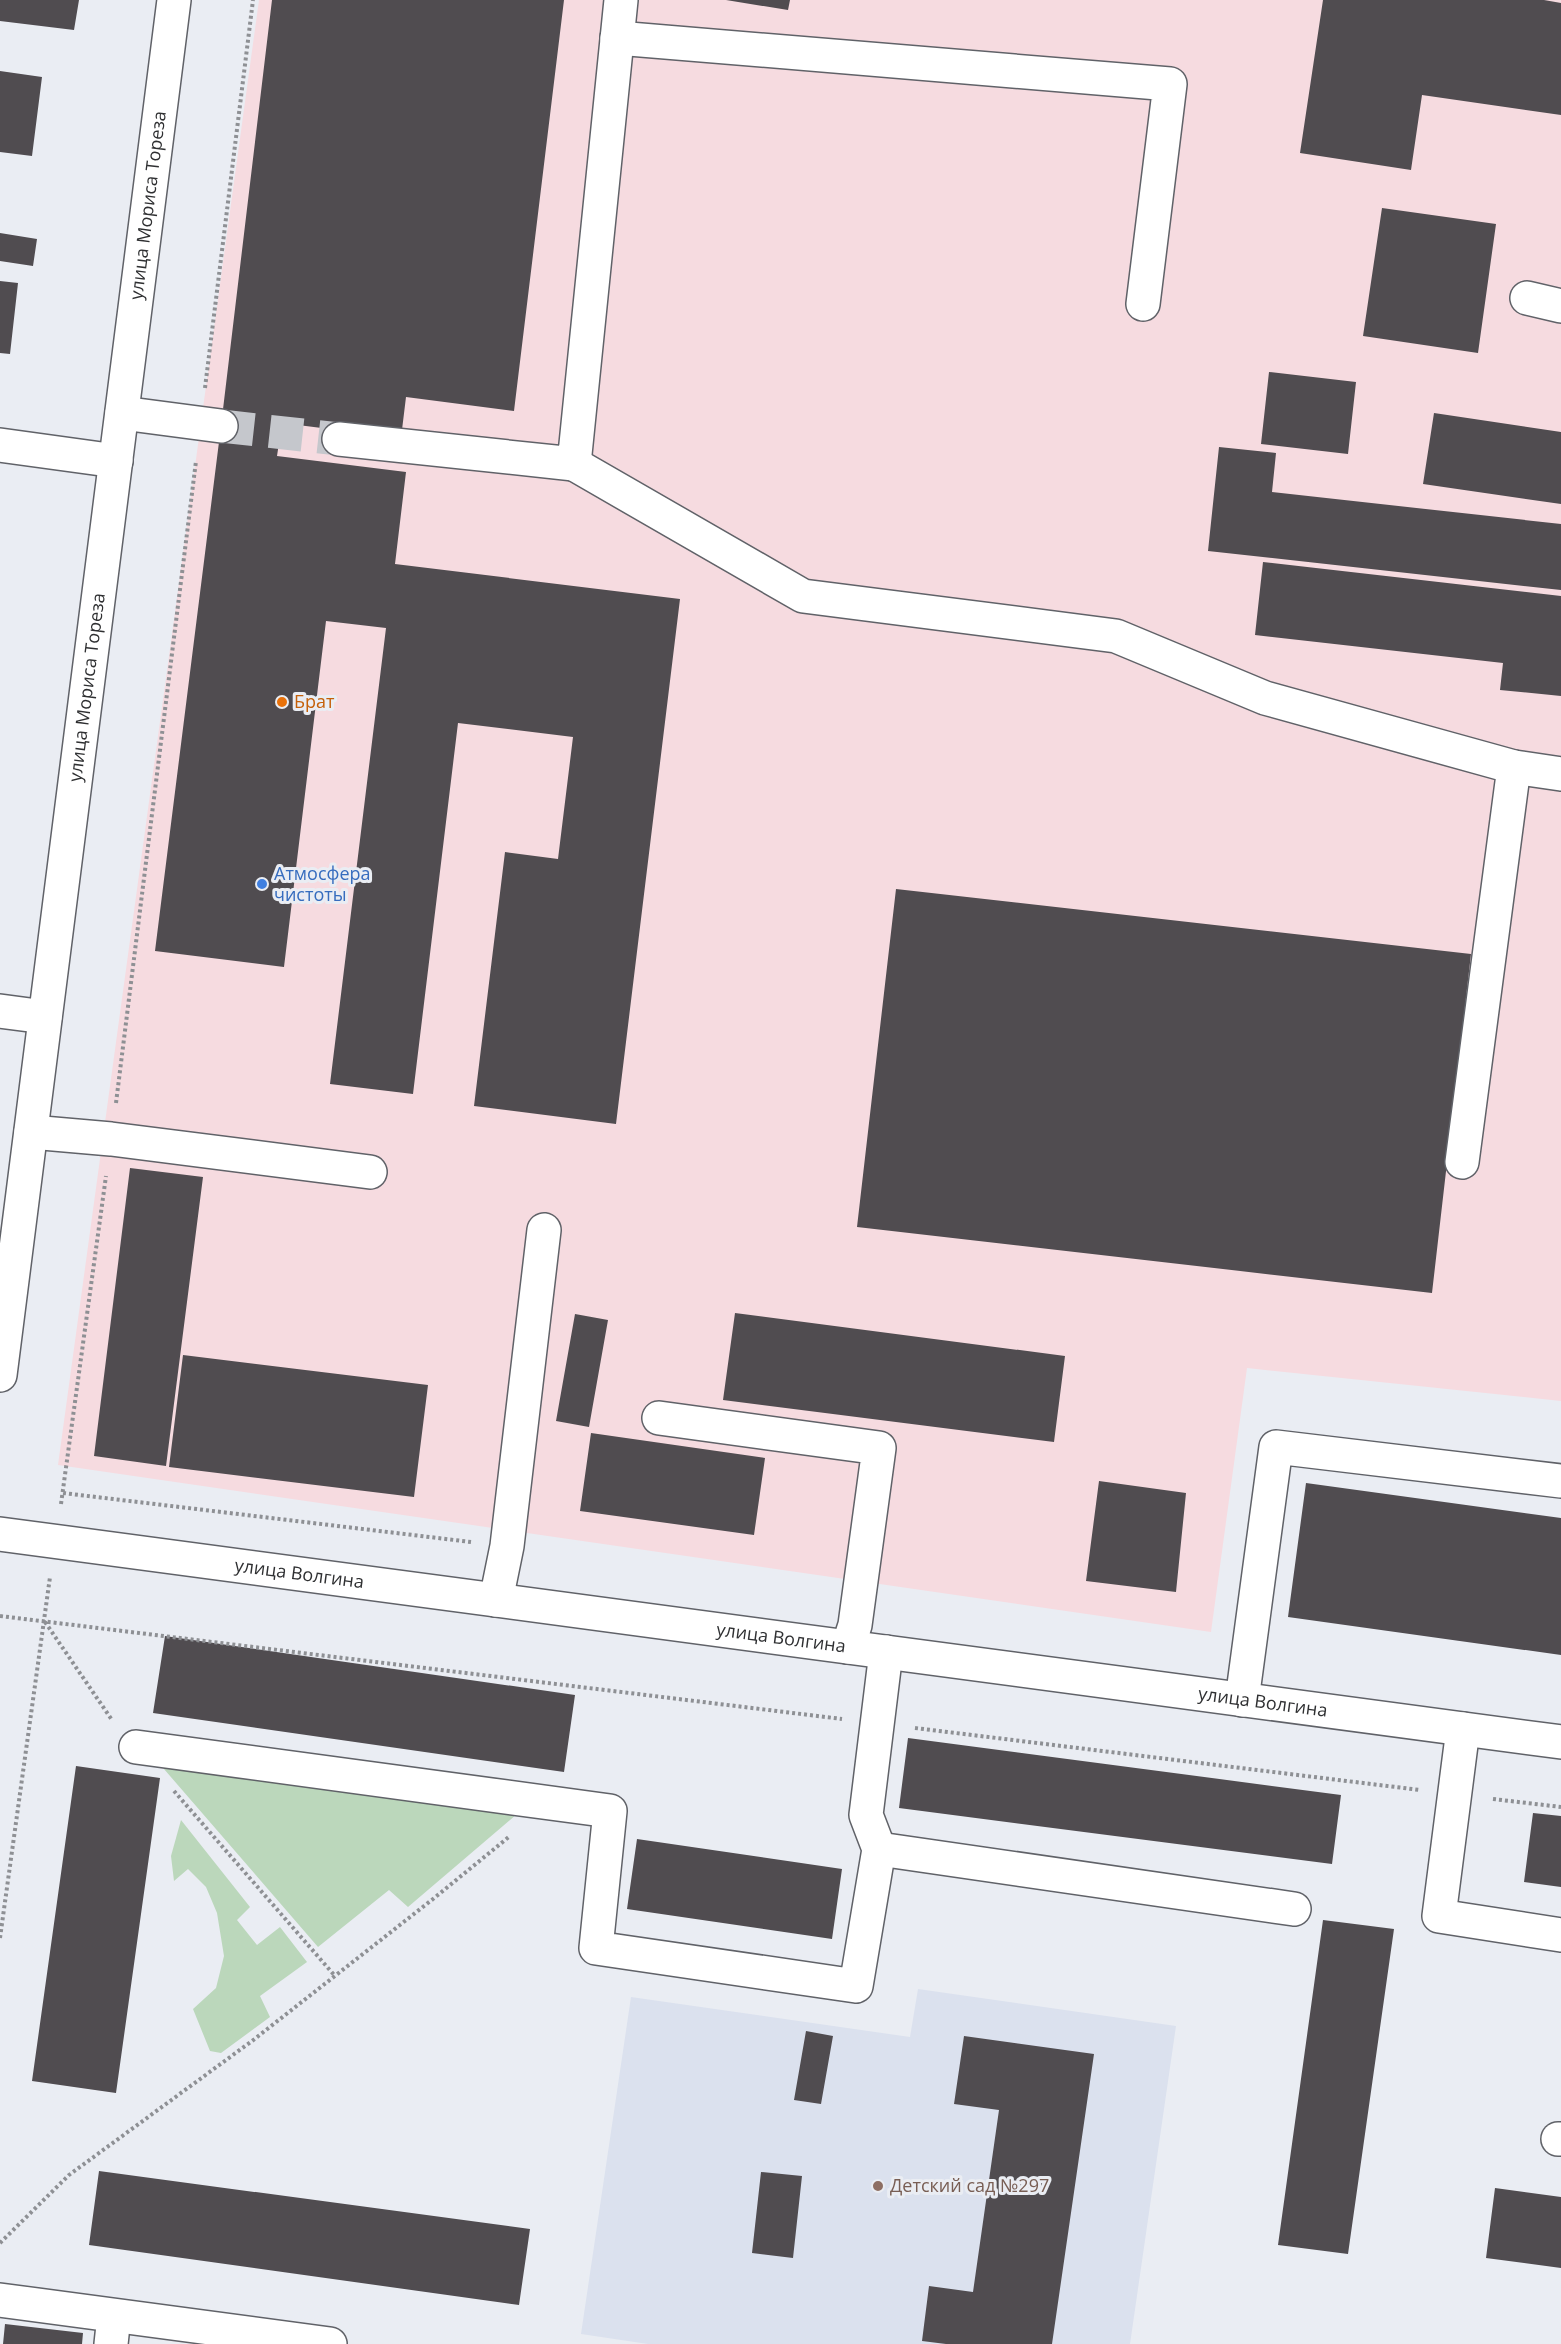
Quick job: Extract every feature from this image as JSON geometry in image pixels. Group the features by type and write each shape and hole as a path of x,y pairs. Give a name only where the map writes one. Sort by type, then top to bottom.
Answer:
{"street":[{"name":"улица Мориса Тореза","path":"0,1375 174,0"},
{"path":"574,464 621,0"},
{"path":"617,38 1170,84 1143,304"},
{"path":"1527,298 1561,306"},
{"path":"122,413 211,424"},
{"path":"339,439 574,464 803,596 1116,636 1265,698 1514,767 1561,774"},
{"path":"0,444 116,461"},
{"path":"1462,1161 1514,767"},
{"path":"0,1011 45,1017"},
{"path":"31,1132 111,1139 370,1172"},
{"path":"496,1600 507,1546 544,1230"},
{"path":"659,1418 879,1448 855,1625 848,1647"},
{"path":"1242,1700 1276,1447 1561,1481"},
{"name":"улица Волгина","path":"0,1534 1561,1742"},
{"path":"136,1747 610,1811 596,1948 856,1986 879,1849 866,1815 886,1652"},
{"path":"1463,1729 1439,1916 1561,1935"},
{"path":"879,1849 1294,1909"},
{"path":"0,2301 112,2330 330,2344"}],"path":[{"path":"111,1139 211,424 254,0"},
{"path":"0,1616 1561,1807"},
{"path":"44,1621 119,1729 335,1976"},
{"path":"0,2243 69,2175 252,2041 433,1899 549,1804"}],"shaded area":[{"path":"259,0 1561,0 1561,1401 1247,1368 1211,1632 58,1465"},
{"name":"Детский сад №297","path":"918,1989 1176,2026 1130,2344 648,2344 581,2334 631,1997 910,2037"}],"green space":[{"path":"151,1754 517,1814 408,1907 389,1890 318,1947"},
{"path":"181,1820 250,1907 237,1920 257,1945 280,1927 307,1962 260,1996 270,2017 221,2053 210,2051 193,2009 216,1988 224,1956 217,1913 206,1887 188,1869 174,1881 171,1856"}],"building":[{"path":"0,0 79,0 74,30 0,21"},
{"path":"272,0 564,0 514,411 406,397 401,438 282,423 277,456 406,472 395,564 680,599 616,1124 474,1106 505,852 558,859 573,737 458,723 413,1094 330,1084 386,628 326,621 284,967 155,951"},
{"path":"726,0 790,0 788,10"},
{"path":"1323,0 1544,0 1561,3 1561,115 1422,95 1411,170 1300,153"},
{"path":"0,71 42,77 32,156 0,152"},
{"path":"1382,208 1496,224 1478,353 1363,336"},
{"path":"0,233 37,239 33,266 0,261"},
{"path":"0,281 18,283 10,354 0,353"},
{"path":"1269,372 1356,382 1348,454 1261,444"},
{"path":"1434,413 1561,432 1561,504 1423,484"},
{"path":"1219,447 1276,453 1272,492 1561,524 1561,590 1208,551"},
{"path":"1263,562 1561,596 1561,696 1500,690 1503,663 1255,635"},
{"path":"896,889 1471,954 1432,1293 857,1227"},
{"path":"130,1168 203,1177 166,1466 94,1456"},
{"path":"735,1313 1065,1356 1054,1442 723,1400"},
{"path":"575,1314 608,1320 589,1427 556,1421"},
{"path":"183,1355 428,1385 414,1497 169,1467"},
{"path":"591,1433 765,1458 754,1535 580,1511"},
{"path":"1099,1481 1186,1493 1176,1592 1086,1581"},
{"path":"1306,1483 1561,1518 1561,1655 1288,1617"},
{"path":"165,1636 575,1695 564,1772 153,1713"},
{"path":"908,1738 1341,1795 1332,1864 899,1808"},
{"path":"76,1766 160,1778 116,2093 32,2081"},
{"path":"1533,1813 1561,1816 1561,1887 1524,1882"},
{"path":"637,1839 842,1869 832,1939 627,1909"},
{"path":"1323,1920 1394,1929 1348,2254 1278,2245"},
{"path":"806,2031 833,2036 821,2104 794,2100"},
{"path":"964,2036 1094,2054 1052,2344 946,2344 922,2341 929,2286 973,2292 999,2110 954,2104"},
{"path":"99,2171 530,2229 519,2305 89,2245"},
{"path":"761,2172 802,2176 793,2258 752,2253"},
{"path":"1495,2188 1561,2197 1561,2268 1486,2258"},
{"path":"5,2324 83,2333 82,2344 3,2344"}],"tunnel":[{"path":"221,426 339,439"}],"place":[{"name":"Брат","path":"282,702"},
{"name":"Атмосфера чистоты","path":"262,884"},
{"name":"Детский сад №297","path":"878,2186"}]}
